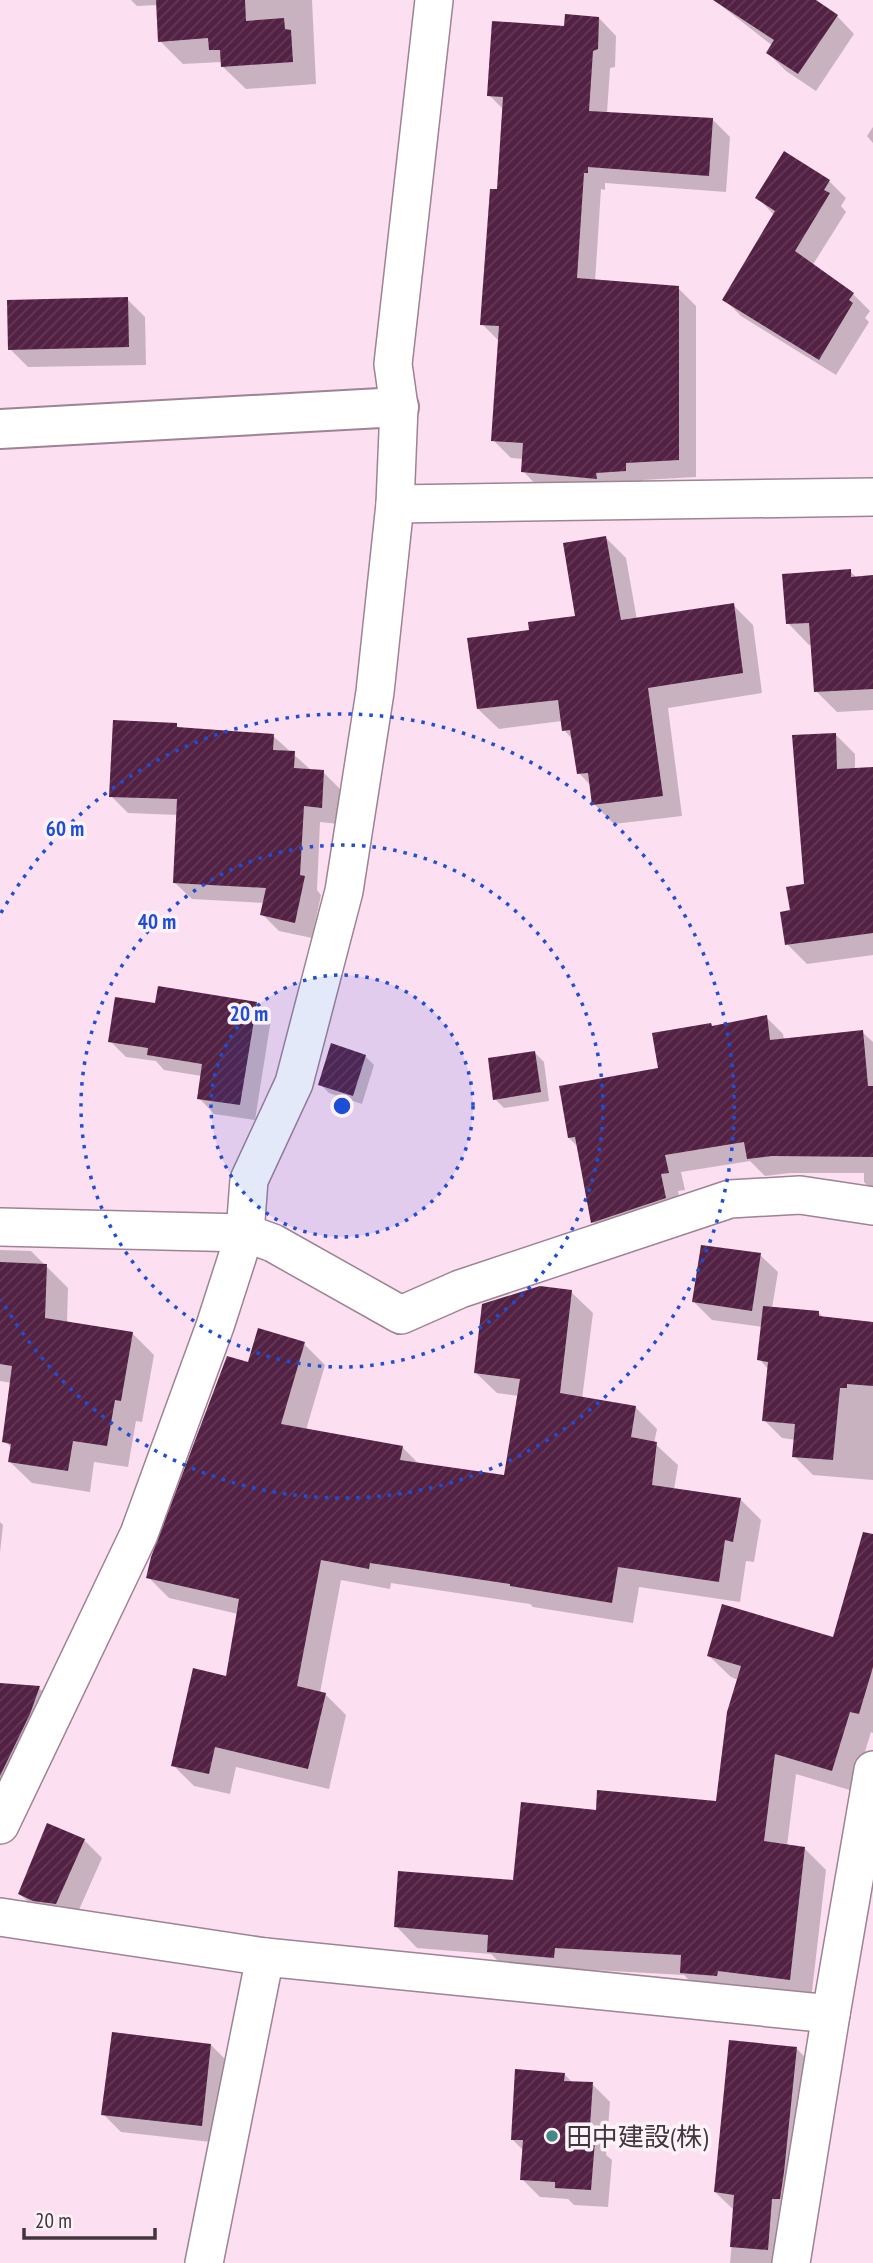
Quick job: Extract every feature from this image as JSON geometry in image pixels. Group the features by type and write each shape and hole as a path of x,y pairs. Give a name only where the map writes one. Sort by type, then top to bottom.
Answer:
{"street":[{"path":"0,1825 139,1534 206,1350 244,1233 249,1180 294,1083 344,891 376,692 395,504 399,407 393,364 434,0"},
{"path":"0,429 399,407"},
{"path":"395,504 873,497"},
{"path":"0,1227 244,1233 273,1243 401,1315 460,1289 730,1199 800,1195 873,1206"},
{"path":"791,2263 873,1770"},
{"path":"0,1917 265,1957 831,2014"},
{"path":"204,2263 265,1957"}],"building":[{"path":"156,0 245,0 246,21 284,18 285,29 291,30 293,62 221,67 220,50 209,50 208,38 158,42"},
{"path":"713,0 816,0 838,15 798,74 766,53 774,40"},
{"path":"565,14 599,17 598,49 593,51 589,111 713,118 709,176 588,167 588,173 584,173 577,278 679,286 679,460 626,463 626,471 596,473 597,479 521,472 523,443 491,441 499,326 480,325 490,189 497,189 503,97 487,96 492,21 564,26"},
{"path":"784,151 830,180 824,190 830,193 795,251 854,293 849,300 853,303 819,360 722,300 775,211 755,198"},
{"path":"128,297 129,347 8,350 7,300"},
{"path":"606,536 621,620 734,603 743,673 648,688 663,796 592,805 588,773 577,774 570,730 562,731 558,700 477,709 467,638 529,630 528,622 575,616 563,543"},
{"path":"851,569 851,577 873,575 873,689 814,692 809,623 786,624 782,574"},
{"path":"113,720 177,723 177,727 274,734 273,750 295,751 294,768 324,770 322,808 304,806 300,875 305,876 295,923 260,915 266,888 173,883 177,799 109,797"},
{"path":"836,733 837,769 873,767 873,933 785,945 780,912 790,910 786,887 804,884 792,735"},
{"path":"158,986 257,1002 240,1105 197,1099 202,1064 147,1055 148,1048 108,1042 115,997 155,1003"},
{"path":"767,1015 770,1040 863,1030 868,1086 873,1086 873,1157 772,1156 747,1159 744,1142 665,1155 669,1173 661,1174 666,1198 591,1223 575,1137 568,1138 559,1086 658,1068 652,1033 711,1023 712,1026"},
{"path":"331,1043 366,1055 353,1096 318,1085"},
{"path":"535,1051 541,1092 493,1100 488,1058"},
{"path":"701,1245 761,1253 752,1311 692,1302"},
{"path":"0,1262 47,1264 45,1318 133,1332 121,1401 115,1400 107,1446 73,1441 68,1471 8,1462 11,1444 2,1442 12,1366 0,1364"},
{"path":"540,1286 572,1290 560,1393 636,1406 631,1437 657,1442 652,1485 741,1498 733,1542 725,1540 719,1582 618,1567 612,1603 510,1584 370,1563 369,1569 321,1560 297,1686 326,1693 308,1769 215,1747 209,1774 171,1766 193,1668 226,1676 239,1599 146,1578 151,1557 227,1356 248,1362 258,1328 305,1342 281,1424 403,1446 400,1460 504,1475 520,1379 474,1373 482,1304"},
{"path":"763,1306 819,1311 819,1316 873,1322 873,1386 847,1384 847,1388 840,1388 833,1460 792,1457 795,1424 762,1421 768,1362 757,1360"},
{"path":"863,1532 873,1534 873,1667 859,1714 850,1712 832,1771 775,1754 764,1841 805,1847 790,1980 718,1971 717,1976 680,1973 681,1955 555,1948 554,1958 487,1952 488,1935 394,1927 398,1871 513,1880 521,1802 596,1810 597,1790 716,1801 727,1712 741,1666 707,1656 722,1604 833,1637"},
{"path":"0,1683 40,1686 30,1714 0,1776"},
{"path":"47,1823 85,1839 56,1904 33,1901 18,1894"},
{"path":"112,2032 211,2044 202,2126 101,2115"},
{"path":"729,2040 797,2047 784,2172 780,2199 772,2199 768,2250 730,2247 734,2195 714,2192"},
{"path":"515,2069 565,2073 564,2081 593,2082 589,2140 595,2141 591,2190 555,2188 555,2182 520,2180 523,2140 511,2140"}],"place":[{"name":"田中建設(株)","path":"552,2136"}]}
